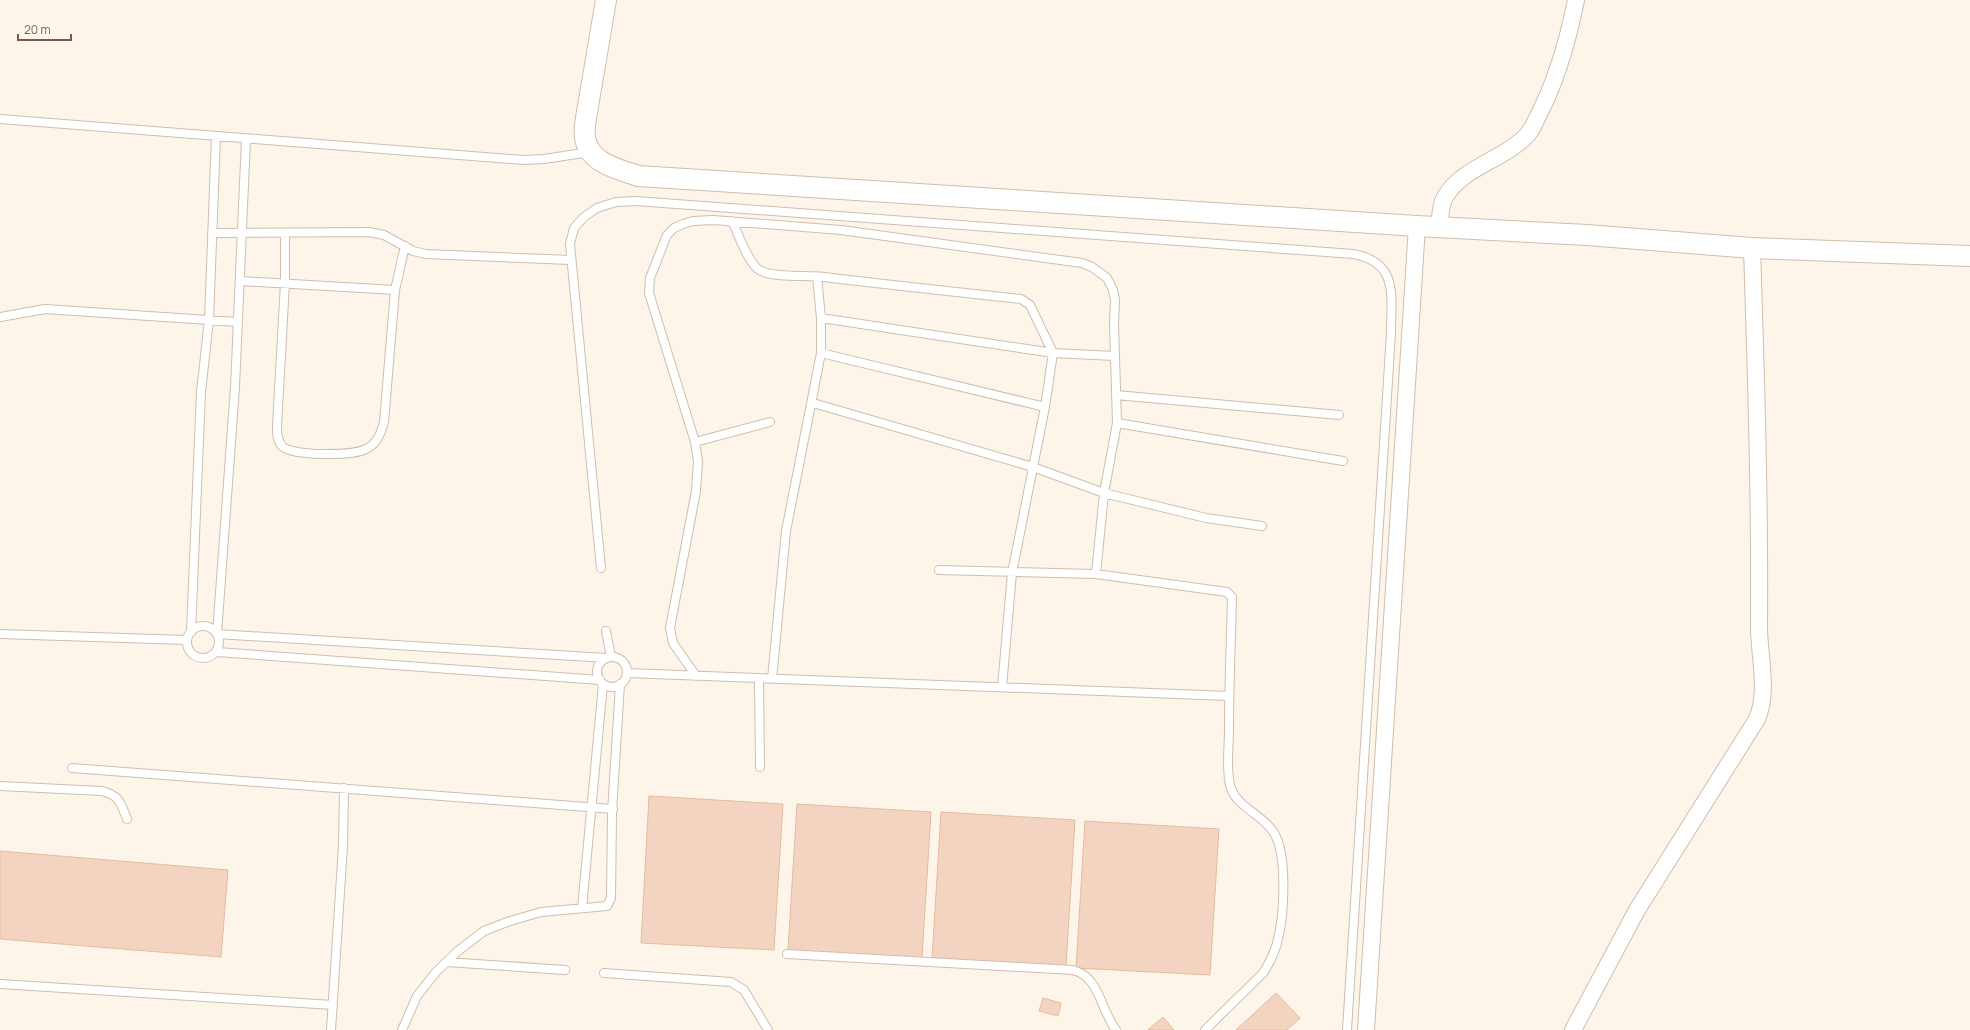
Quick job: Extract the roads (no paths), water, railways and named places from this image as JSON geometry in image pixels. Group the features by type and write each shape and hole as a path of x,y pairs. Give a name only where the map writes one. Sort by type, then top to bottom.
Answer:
{"street":[{"path":"606,0 586,118 585,137 590,152 608,166 638,176 1417,226 1587,235 1752,248 1970,256"},
{"path":"1440,227 1440,212 1444,198 1454,185 1508,150 1528,134 1546,100 1559,67 1576,0"},
{"path":"1366,1030 1417,226"},
{"path":"1573,1030 1637,910 1757,719 1761,708 1763,697 1759,635 1760,514 1752,248"}],"lane":[{"path":"0,119 524,160 544,159 590,152"},
{"path":"216,136 208,320 201,392 191,632 187,640 190,650 197,657 208,658 217,652 220,643 217,634 235,395 246,139"},
{"path":"601,568 570,244 574,228 584,217 597,208 616,202 636,201 1353,254 1366,257 1376,262 1383,268 1388,276 1391,288 1391,333 1346,1030"},
{"path":"696,676 673,643 670,628 696,491 698,461 695,442 649,293 650,278 667,235 674,228 693,221 732,221 841,230 1082,263 1101,273 1113,290 1115,300 1114,356 1117,423 1104,494 1096,574"},
{"path":"732,221 750,259 755,267 761,271 775,274 817,276 1022,299 1030,305 1053,354 1045,407 1012,573 1002,687"},
{"path":"212,233 369,232 384,235 413,251 426,254 571,260"},
{"path":"285,233 285,283 277,426 278,438 283,446 291,451 330,454 356,452 367,449 380,437 384,422 395,290 405,246"},
{"path":"772,679 786,531 813,403 821,353 821,318 817,276"},
{"path":"240,282 285,283 395,290"},
{"path":"0,318 45,309 238,322"},
{"path":"821,318 1053,354 1114,356"},
{"path":"821,353 1045,407"},
{"path":"1116,395 1339,415"},
{"path":"813,403 1033,467 1104,494 1206,518 1262,526"},
{"path":"695,442 770,422"},
{"path":"1117,423 1343,461"},
{"path":"939,570 1096,574 1166,582 1227,592 1232,597 1228,772 1230,785 1240,802 1266,823 1274,833 1280,847 1283,867 1282,910 1278,939 1269,963 1263,973 1205,1030"},
{"path":"191,632 196,628 208,626 217,634 609,658 620,660 627,672 626,677 620,684 612,687 601,682 217,652"},
{"path":"606,631 609,658"},
{"path":"0,634 187,640"},
{"path":"582,908 592,808 601,682 598,668 603,660 609,658"},
{"path":"627,672 759,679 1229,696"},
{"path":"759,679 760,767"},
{"path":"402,1030 418,996 436,972 484,931 510,921 541,912 607,906 610,902 613,809 620,684"},
{"path":"72,768 613,809"},
{"path":"0,786 114,794 119,800 127,819"},
{"path":"331,1030 343,846 344,788"},
{"path":"788,954 1073,970 1087,976 1094,983 1102,1005 1116,1030"},
{"path":"447,962 565,970"},
{"path":"604,973 731,982 744,990 768,1030"},
{"path":"0,984 333,1005"}]}
